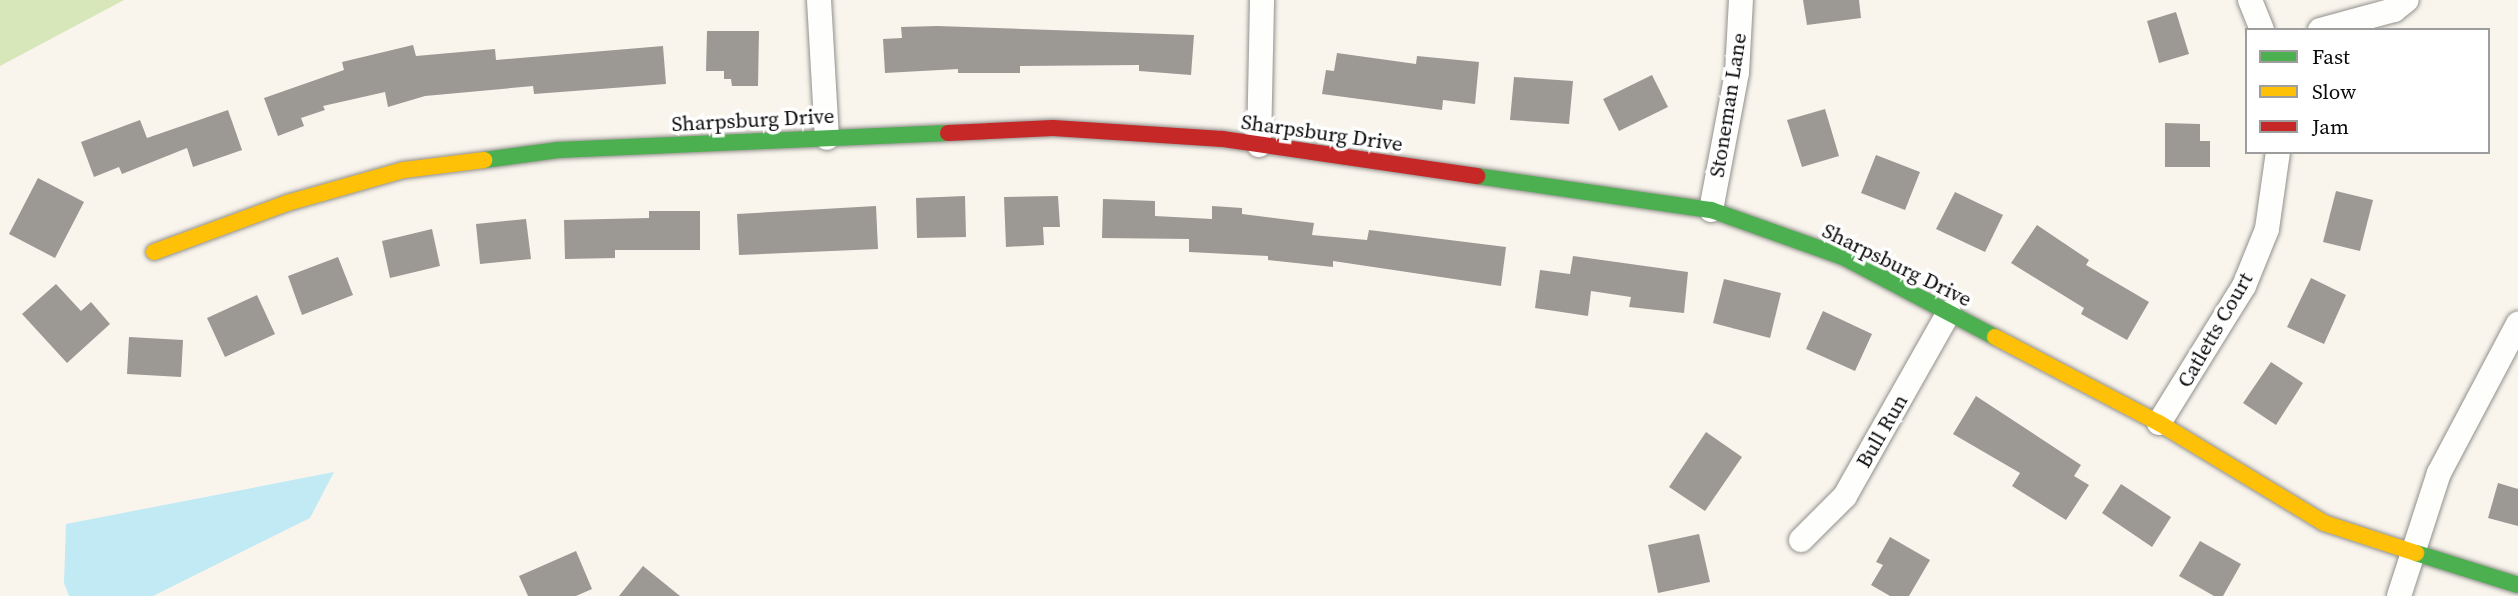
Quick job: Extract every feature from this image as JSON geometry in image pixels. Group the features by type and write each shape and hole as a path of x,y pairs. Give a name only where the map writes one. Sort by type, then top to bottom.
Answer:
{"street":[{"path":"820,0 827,138"},
{"path":"1259,145 1262,0"},
{"name":"Stoneman Lane","path":"1711,210 1737,73 1741,0"},
{"path":"2250,0 2261,28"},
{"path":"2327,28 2394,10 2407,0"},
{"name":"Sharpsburg Drive","path":"154,252 287,204 404,170 558,150 1053,128 1259,145 1711,210 1843,257 2160,423 2324,523 2414,555 2518,585"},
{"name":"Catletts Court","path":"2160,423 2244,286 2267,229 2278,154"},
{"name":"Bull Run","path":"1801,540 1845,496 1950,312"},
{"path":"2399,596 2439,473 2518,324"}],"green space":[{"path":"0,0 124,0 0,66"}],"water":[{"path":"334,472 310,518 153,596 69,596 64,583 66,524"}],"building":[{"path":"1803,0 1859,0 1861,18 1807,25"},
{"path":"2176,12 2189,54 2159,63 2147,21"},
{"path":"901,27 1194,35 1191,75 1139,71 1139,65 1020,66 1020,73 958,73 958,69 885,73 883,39 902,38"},
{"path":"707,31 759,31 758,86 732,86 731,79 724,79 724,71 706,71"},
{"path":"413,45 416,56 495,49 496,60 663,46 666,84 534,94 533,86 425,96 388,107 385,92 323,106 325,110 301,118 304,126 278,136 264,98 344,70 342,62"},
{"path":"1337,53 1416,64 1417,56 1479,62 1475,104 1443,100 1442,110 1322,94 1326,70 1334,71"},
{"path":"1652,75 1668,107 1619,131 1603,99"},
{"path":"1514,77 1573,81 1569,124 1510,120"},
{"path":"1825,109 1839,156 1802,167 1787,120"},
{"path":"228,110 242,150 193,167 187,148 122,174 119,167 94,177 81,142 140,120 147,138"},
{"path":"2165,123 2200,124 2200,141 2210,141 2210,167 2165,167"},
{"path":"1876,155 1920,172 1905,210 1861,193"},
{"path":"38,178 84,202 55,258 9,234"},
{"path":"2336,191 2373,200 2360,251 2323,242"},
{"path":"1955,192 2003,215 1985,252 1936,229"},
{"path":"965,196 966,237 917,238 916,198"},
{"path":"1058,196 1060,227 1043,227 1044,245 1006,247 1004,197"},
{"path":"1103,199 1155,201 1155,216 1212,219 1212,206 1242,208 1242,214 1314,223 1312,235 1367,240 1369,230 1506,247 1501,286 1333,261 1333,267 1268,260 1268,256 1189,252 1189,239 1102,238"},
{"path":"876,206 878,249 739,255 737,214"},
{"path":"649,211 700,211 700,250 615,250 615,258 565,259 564,220 649,218"},
{"path":"526,219 531,259 480,264 476,224"},
{"path":"2037,225 2089,260 2086,265 2149,302 2127,340 2081,314 2084,308 2011,263"},
{"path":"432,229 440,266 390,278 382,241"},
{"path":"1573,256 1688,272 1684,313 1629,307 1631,297 1591,291 1588,316 1535,308 1540,270 1570,274"},
{"path":"338,257 353,295 302,315 288,276"},
{"path":"2311,278 2346,295 2324,344 2287,327"},
{"path":"1724,279 1781,293 1770,338 1713,323"},
{"path":"56,284 81,311 91,302 110,324 67,363 22,314"},
{"path":"257,295 275,334 225,357 207,318"},
{"path":"1823,311 1872,334 1855,371 1806,349"},
{"path":"129,337 183,340 181,377 127,374"},
{"path":"2271,362 2303,383 2276,425 2243,403"},
{"path":"1976,396 2081,465 2074,476 2089,485 2066,520 2012,486 2020,473 1953,434"},
{"path":"1706,432 1742,457 1705,511 1669,487"},
{"path":"2498,483 2518,489 2518,526 2488,518"},
{"path":"2121,484 2171,517 2152,547 2102,513"},
{"path":"1699,534 1710,582 1658,593 1648,545"},
{"path":"1890,537 1930,560 1909,596 1890,596 1871,585 1883,565 1876,562"},
{"path":"2200,541 2241,564 2223,596 2214,596 2179,576"},
{"path":"576,551 592,589 576,596 528,596 519,576"},
{"path":"643,566 680,596 619,596"}],"traffic: fast":[{"path":"484,160 558,150 948,133"},
{"path":"1477,176 1711,210 1843,257 1995,337"},
{"path":"2416,553 2518,585"}],"traffic: slow":[{"path":"154,252 287,203 404,170 484,160"},
{"path":"1995,337 2159,423 2324,523 2416,553"}],"traffic: jam":[{"path":"948,133 1053,128 1223,139 1477,176"}]}
